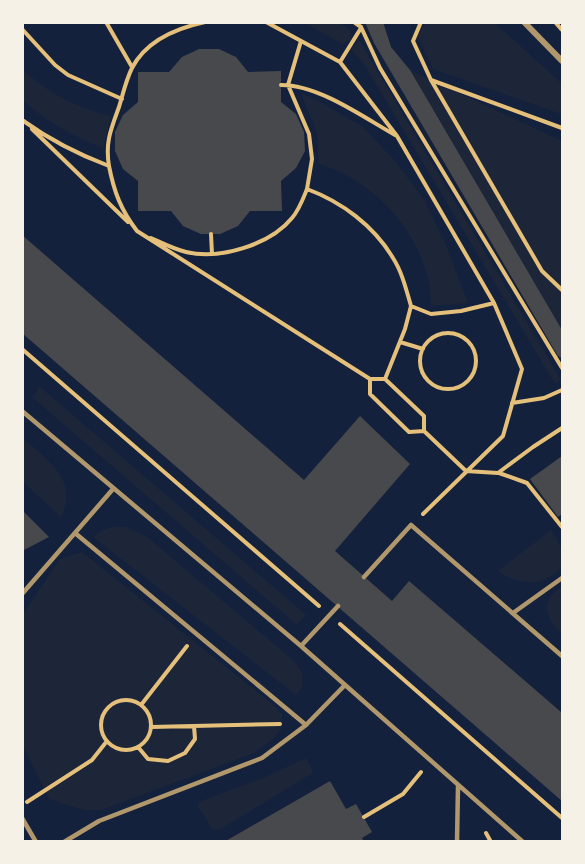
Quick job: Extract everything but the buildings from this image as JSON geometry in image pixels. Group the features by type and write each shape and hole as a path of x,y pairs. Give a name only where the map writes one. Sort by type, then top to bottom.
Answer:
{"street":[{"path":"524,22 562,61"}],"lane":[{"path":"22,411 300,646 523,842"},
{"path":"22,594 113,489"},
{"path":"364,577 411,525 562,656"},
{"path":"75,533 306,725"},
{"path":"513,613 562,578"},
{"path":"300,646 338,606"},
{"path":"64,842 99,821 262,758 306,725 345,685"},
{"path":"457,842 458,786"},
{"path":"22,818 36,842"}],"path":[{"path":"106,22 132,67"},
{"path":"205,22 168,33 143,53 132,67 107,141 109,166 123,213 137,231 187,252 212,254 235,251 274,233 291,219 300,205 307,189 312,159 309,134 288,85 301,41"},
{"path":"261,22 340,62 398,136 494,303 522,369 502,436 411,525"},
{"path":"354,22 362,27 380,68 562,368"},
{"path":"421,22 413,41 431,80 542,271 562,290"},
{"path":"555,22 562,30"},
{"path":"340,62 362,27"},
{"path":"22,29 46,57 68,75 122,99"},
{"path":"431,80 562,128"},
{"path":"281,85 321,94 398,136"},
{"path":"22,120 47,138 109,166"},
{"path":"22,120 137,231 370,379 385,379 424,416 424,431 466,471 498,473 527,483 562,527"},
{"path":"307,189 342,205 377,237 404,280 411,306 385,379"},
{"path":"211,234 212,254"},
{"path":"411,306 431,314 461,311 494,303"},
{"path":"442,333 460,335 473,347 476,364 474,372 460,386 441,388 426,377 421,368 420,359 423,349 434,336 442,333"},
{"path":"400,342 423,349"},
{"path":"22,349 329,615"},
{"path":"370,379 370,394 409,432 424,431"},
{"path":"512,403 544,398 562,390"},
{"path":"498,473 562,428"},
{"path":"346,630 562,818"},
{"path":"141,705 196,633"},
{"path":"126,700 141,705 147,711 151,727 145,742 138,747 122,750 113,747 107,741 101,726 102,718 111,705 126,700"},
{"path":"151,727 306,725"},
{"path":"138,747 148,759 168,761 185,753 195,739 194,726"},
{"path":"22,805 92,760 107,741"},
{"path":"364,817 403,794 431,761"}],"shaded area":[{"path":"306,23 340,23 351,31 350,40 342,44"},
{"path":"426,23 495,23 561,83 561,114 433,69 417,35"},
{"path":"359,40 561,380 555,384 364,64 351,49"},
{"path":"22,69 42,85 64,98 87,109 111,116 103,148 60,128 23,100"},
{"path":"410,70 562,141 562,330"},
{"path":"301,93 363,127 396,162 425,201 446,245 468,303 431,306 429,282 422,259 398,218 362,185 319,164 317,133"},
{"path":"40,387 306,615 297,625 32,397"},
{"path":"23,438 51,463 63,481 66,504 61,517 23,482"},
{"path":"113,527 126,527 146,536 295,662 302,673 303,686 296,695 93,537"},
{"path":"551,530 562,549 562,568 546,579 534,582 514,579 498,571"},
{"path":"82,552 276,707 282,715 281,729 274,738 254,753 104,809 84,810 50,799 23,747 23,614 60,559"},
{"path":"562,586 562,634 551,621 547,609 550,597"},
{"path":"306,758 313,771 311,774 219,830 212,829 198,806 199,802 261,779"}]}
